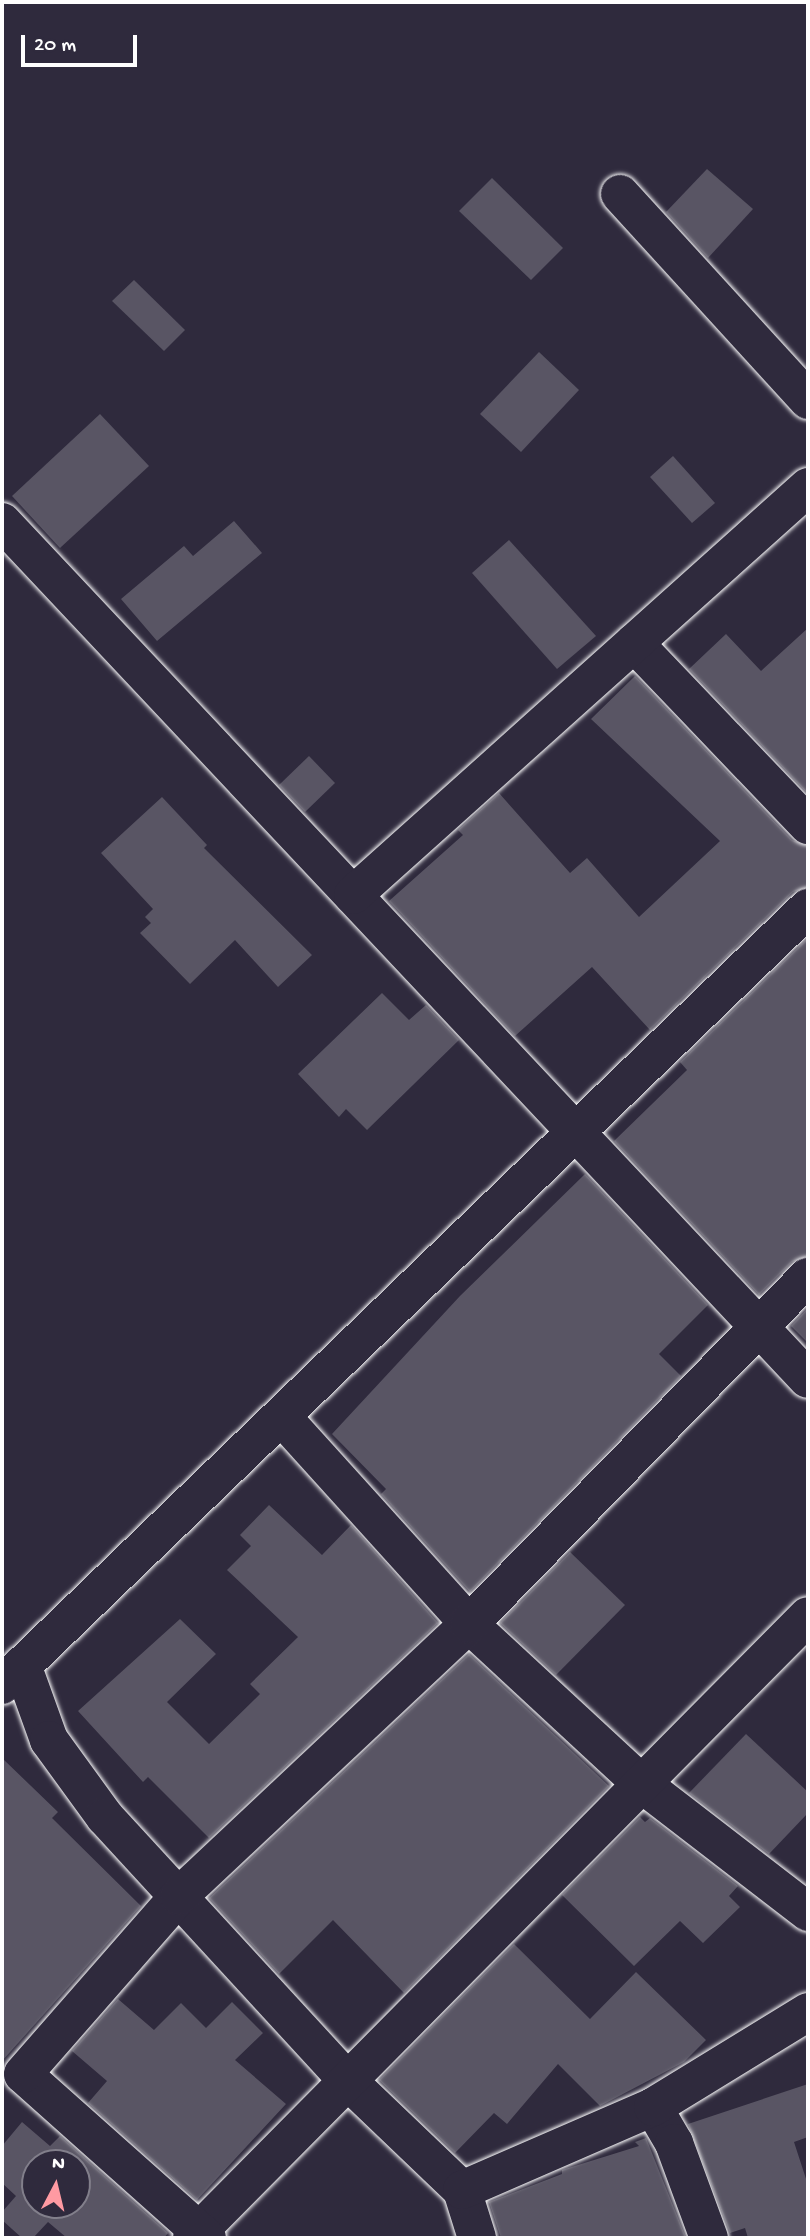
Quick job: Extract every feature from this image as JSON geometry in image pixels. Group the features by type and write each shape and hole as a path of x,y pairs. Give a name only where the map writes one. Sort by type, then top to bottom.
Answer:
{"street":[{"path":"620,194 808,400"},
{"path":"353,895 808,487"},
{"path":"2,522 808,1379"},
{"path":"634,643 808,825"},
{"path":"477,2238 462,2190 348,2081 105,1817 49,1740 12,1675 578,1134 808,908"},
{"path":"808,1277 761,1329 469,1624 179,1896 23,2074 200,2236 348,2081 808,1616"},
{"path":"283,1418 469,1624 642,1784 808,1912"},
{"path":"462,2190 653,2107 808,2012"},
{"path":"653,2107 674,2143 709,2238"}],"building":[{"path":"707,169 753,209 708,258 666,212"},
{"path":"492,178 563,248 531,280 459,211"},
{"path":"134,280 185,330 164,351 112,301"},
{"path":"539,352 579,390 521,452 480,414"},
{"path":"100,414 149,466 60,548 12,496"},
{"path":"673,456 715,503 692,523 650,477"},
{"path":"234,521 262,553 157,641 121,599 184,546 193,556"},
{"path":"509,540 596,636 557,669 472,573"},
{"path":"808,628 808,794 689,669 726,634 761,671"},
{"path":"635,676 792,840 808,846 808,887 793,892 650,1030 592,967 515,1036 389,901 463,835 458,830 499,793 570,873 587,858 639,917 720,841 591,719"},
{"path":"309,756 335,783 305,812 279,785"},
{"path":"162,797 207,845 204,848 312,955 278,987 235,940 190,984 140,933 151,923 145,917 153,909 101,853"},
{"path":"808,938 808,1256 792,1262 759,1295 614,1141 687,1070 680,1062"},
{"path":"382,993 409,1020 426,1005 459,1040 367,1130 346,1109 339,1117 298,1074"},
{"path":"585,1174 708,1305 659,1354 681,1376 470,1592 381,1494 386,1489 332,1434 460,1296"},
{"path":"808,1308 808,1343 791,1326"},
{"path":"269,1505 322,1555 351,1525 438,1623 209,1838 148,1777 143,1782 78,1711 180,1619 216,1654 167,1702 209,1744 260,1694 250,1684 298,1637 227,1570 251,1546 240,1535"},
{"path":"570,1552 625,1605 556,1675 500,1623"},
{"path":"469,1654 609,1786 404,1993 333,1920 279,1974 209,1898"},
{"path":"746,1734 808,1792 808,1813 769,1854 689,1793"},
{"path":"2,1758 58,1812 52,1818 141,1906 2,2061"},
{"path":"640,1817 645,1822 650,1818 738,1886 729,1896 740,1907 703,1943 680,1921 634,1966 562,1895"},
{"path":"514,1944 590,2019 636,1972 706,2040 684,2062 600,2106 558,2064 507,2124 494,2113 455,2153 379,2080"},
{"path":"118,1999 154,2030 181,2003 206,2028 232,2002 263,2033 235,2060 286,2104 197,2200 88,2103 107,2081 72,2051"},
{"path":"808,2084 808,2137 794,2142 808,2185 808,2238 748,2238 745,2228 730,2233 688,2124"},
{"path":"22,2122 50,2146 60,2136 74,2149 21,2149 21,2219 91,2219 91,2164 168,2233 164,2238 67,2238 48,2222 33,2238 22,2238 2,2220 2,2212 16,2196 2,2183 2,2146"},
{"path":"646,2138 686,2238 501,2238 489,2202 562,2174 562,2170 639,2146 635,2142"}]}
